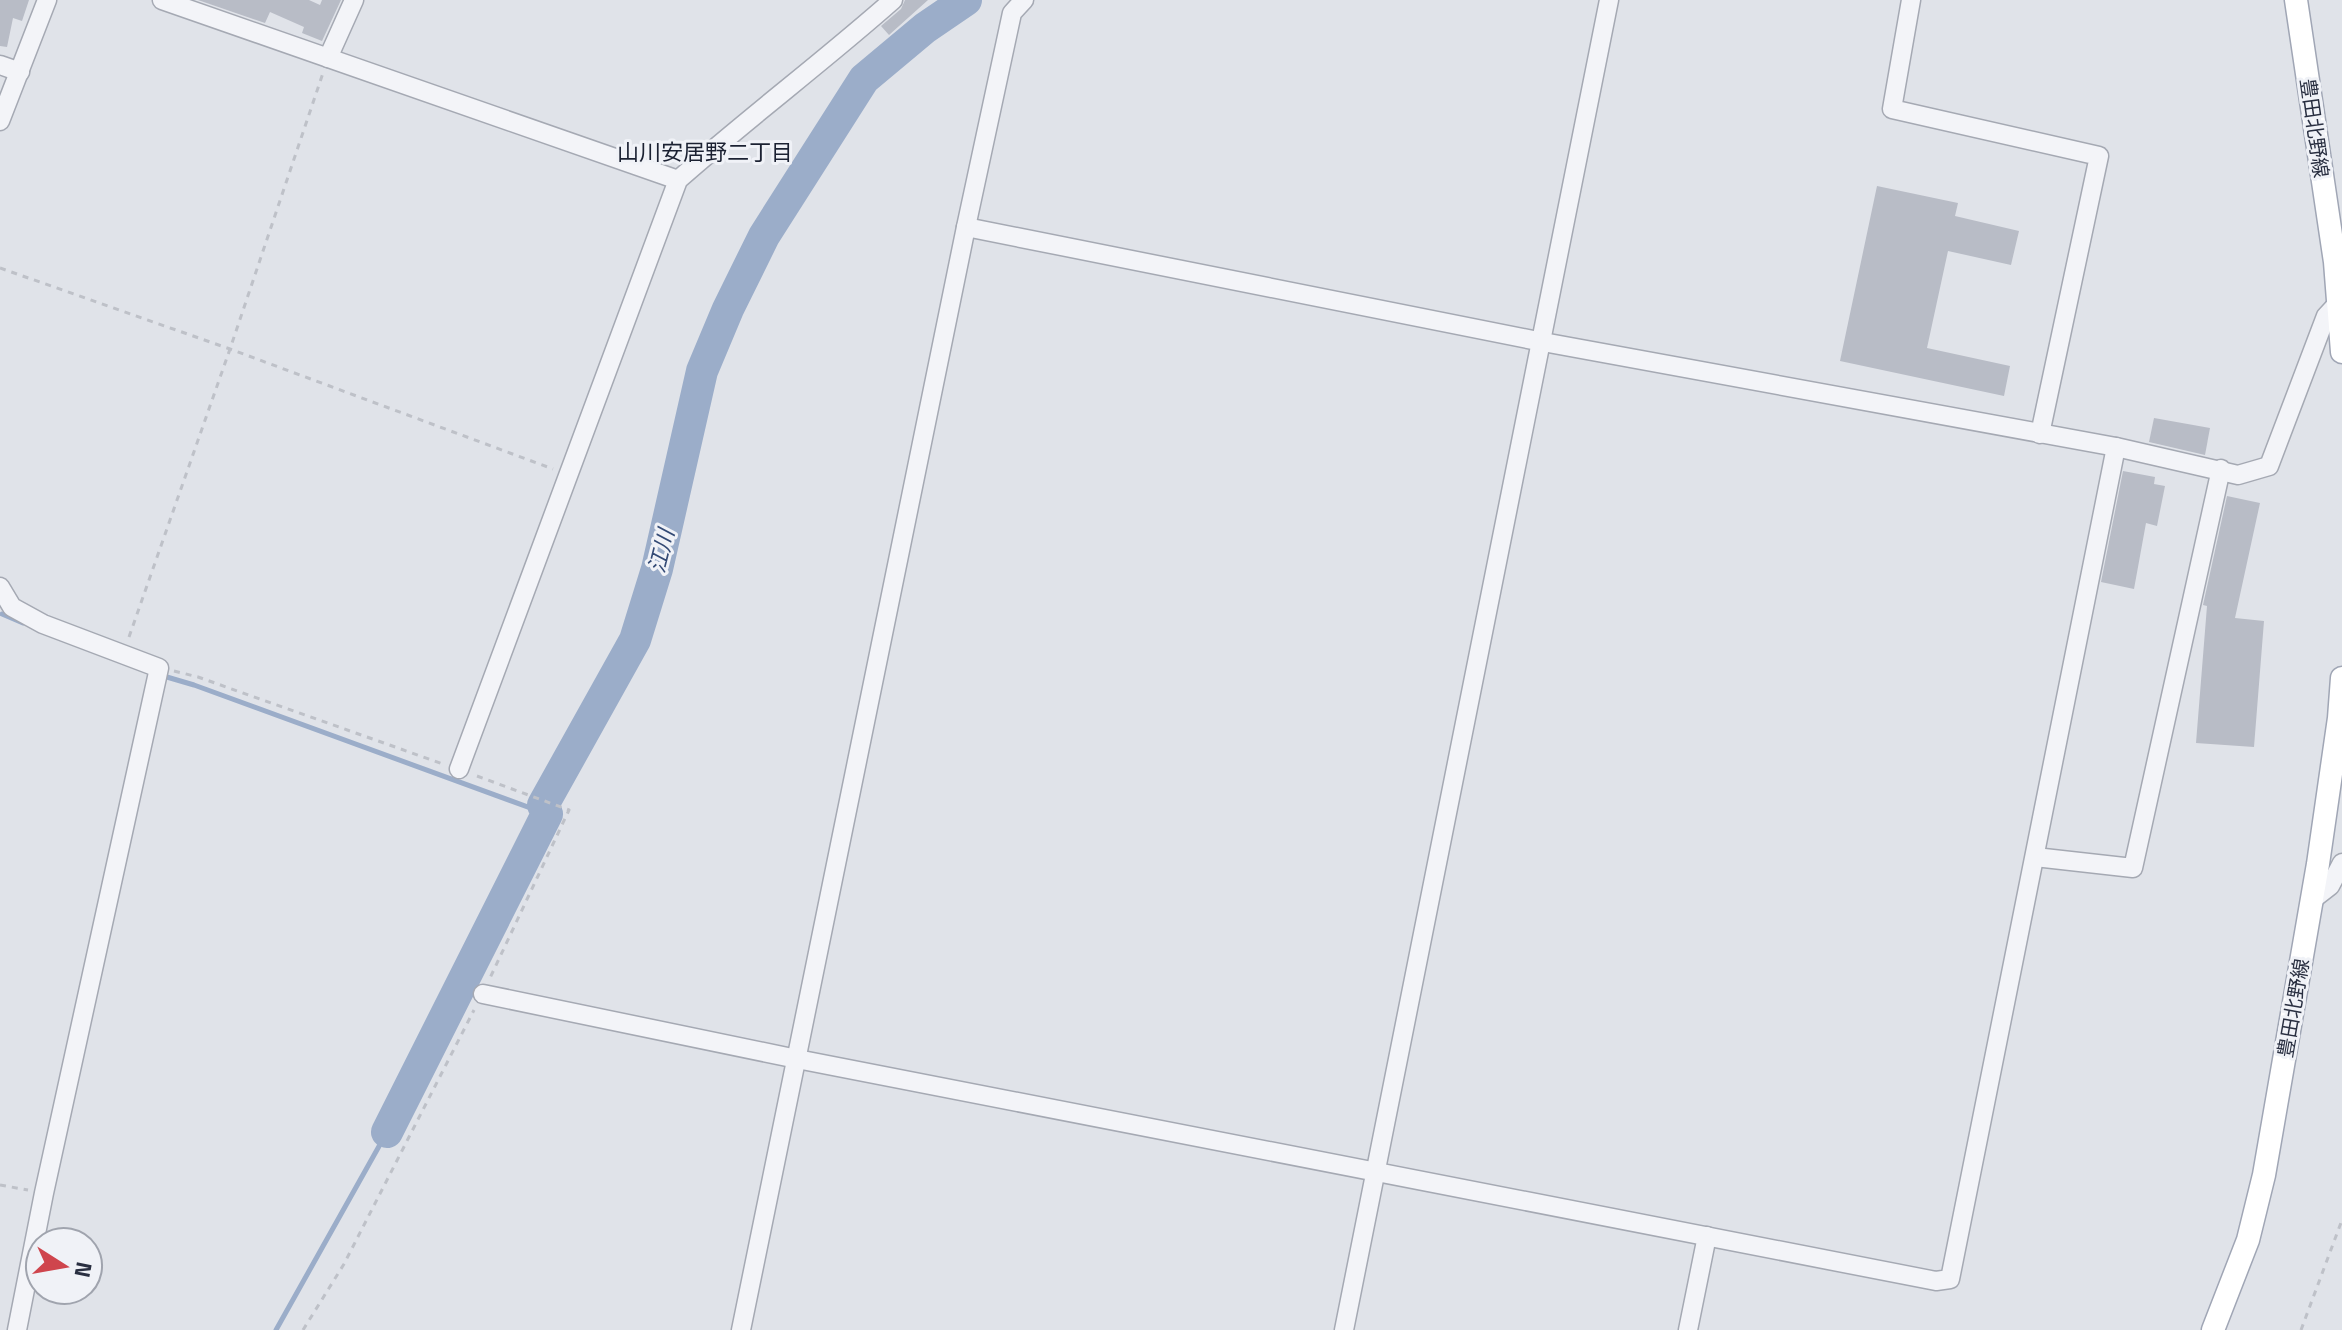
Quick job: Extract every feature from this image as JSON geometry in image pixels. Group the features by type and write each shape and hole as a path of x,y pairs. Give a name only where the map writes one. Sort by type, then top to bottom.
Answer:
{"main road":[{"name":"豊田北野線","path":"2296,0 2335,262 2342,352"},
{"name":"豊田北野線","path":"2213,1330 2248,1240 2264,1175 2312,900 2336,745 2342,678"}],"street":[{"path":"0,121 47,0"},
{"path":"162,0 678,180"},
{"path":"328,58 354,0"},
{"path":"459,769 678,180 893,0"},
{"path":"741,1330 966,227 1012,13 1024,0"},
{"path":"1344,1330 1609,0"},
{"path":"1911,0 1892,109 2099,156 2040,434"},
{"path":"0,65 20,72"},
{"path":"966,227 1543,342 2116,447 2238,475 2269,466 2326,316 2338,303"},
{"path":"483,994 797,1059 1936,1281 1950,1279 2116,447"},
{"path":"2035,857 2133,868 2221,469"},
{"path":"0,587 12,607 43,624 159,668 17,1330"},
{"path":"2312,900 2330,886 2342,863"},
{"path":"1688,1330 1707,1236"}],"path":[{"path":"123,654 328,58"},
{"path":"0,268 568,474"},
{"path":"159,668 198,677 569,810 483,994 344,1264 303,1330"},
{"path":"0,1185 44,1193"},
{"path":"2301,1330 2342,1220"}],"building":[{"path":"0,0 29,0 22,21 13,18 7,47 0,46"},
{"path":"198,0 309,0 320,5 322,0 341,0 322,41 302,33 304,27 270,12 265,23"},
{"path":"905,0 928,0 889,35 881,26 901,9"},
{"path":"1877,186 1958,203 1955,216 2019,231 2011,265 1948,251 1927,348 2010,366 2004,396 1840,361"},
{"path":"2154,418 2210,428 2205,455 2149,442"},
{"path":"2123,471 2155,477 2154,484 2165,486 2157,526 2146,523 2134,589 2101,582"},
{"path":"2227,496 2260,503 2235,618 2264,621 2254,747 2196,743 2207,606 2203,605"}],"waterway":[{"name":"江川","path":"387,1132 547,814 543,805 635,640 657,569 702,371 764,236 864,79 925,28 966,0"},
{"path":"2,614 23,623"},
{"path":"160,675 547,814"},
{"path":"276,1330 387,1132"}],"district":[{"name":"山川安居野二丁目","path":"705,152"}]}
